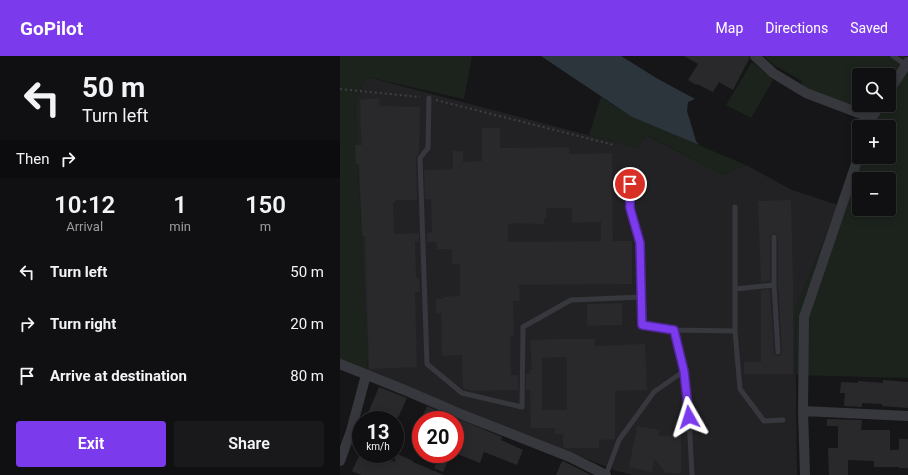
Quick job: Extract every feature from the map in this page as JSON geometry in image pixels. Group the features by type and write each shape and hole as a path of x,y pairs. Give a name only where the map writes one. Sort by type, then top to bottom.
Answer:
{"street":[{"path":"755,56 773,73 806,93 864,120"},
{"path":"896,80 907,64"},
{"path":"806,475 803,411 804,317 856,164"},
{"path":"340,364 570,457 606,475"},
{"path":"340,461 351,432 366,374"},
{"path":"803,411 908,416"}],"lane":[{"path":"892,56 907,64"},
{"path":"429,98 428,148 420,158 427,364 462,393 522,407 523,327 571,300 642,297"},
{"path":"630,171 630,208 640,243 642,325 674,330 735,331"},
{"path":"735,208 735,331 740,389 764,421 783,420"},
{"path":"774,237 774,285 778,352"},
{"path":"735,288 774,285"},
{"path":"674,330 684,371 689,417 692,475"},
{"path":"606,475 619,440 654,392 684,371"}],"path":[{"path":"340,89 429,98 614,145"}],"shaded area":[{"path":"340,56 472,56 464,99 367,77 355,101 368,373 340,360"},
{"path":"541,56 621,56 658,79 695,99 688,102 687,111 696,141 699,145 632,117"},
{"path":"764,56 905,56 908,60 908,378 796,375 795,311 838,205 852,163 896,164 896,120 864,120 799,94 802,81 774,65"},
{"path":"752,62 773,80 751,118 726,105"},
{"path":"367,77 637,148 646,135 723,175 746,165 792,190 838,205 795,311 797,475 632,475 617,471 368,373 355,101"},
{"path":"601,97 632,117 746,165 723,175 647,135 637,148 589,135"}],"building":[{"path":"684,56 749,56 749,59 733,90 719,82 713,92 688,80 698,64"},
{"path":"379,98 380,106 420,107 419,153 416,158 417,200 395,200 396,202 393,203 394,234 419,233 419,242 415,242 416,278 419,278 420,292 415,292 417,367 369,369 365,236 362,236 359,164 356,165 355,145 362,145 360,100"},
{"path":"482,128 500,128 500,148 569,147 569,154 612,153 613,241 632,241 632,284 519,285 520,301 513,301 514,336 510,337 511,375 518,375 518,390 472,391 463,389 462,355 442,356 441,313 436,313 436,299 460,296 460,264 452,264 452,249 437,249 437,242 427,242 427,233 432,232 431,199 425,199 424,170 453,169 453,151 463,151 463,162 482,161","holes":["546,208 572,208 572,223 601,222 601,241 508,242 508,225 511,223 544,224 544,218 547,218"]},
{"path":"791,200 793,374 744,374 744,362 761,362 761,290 770,289 774,353 778,356 782,352 778,285 778,237 774,233 770,237 770,281 761,282 758,201"},
{"path":"622,303 622,325 587,326 587,304"},
{"path":"595,339 595,346 645,344 647,390 615,391 615,439 599,440 599,448 566,448 563,447 563,434 555,434 555,428 531,428 530,390 526,390 526,374 530,374 530,370 532,370 530,340","holes":["567,357 567,410 542,410 542,358"]},
{"path":"883,380 908,382 908,408 862,403 862,407 844,406 845,393 840,393 841,382 858,383 858,381 883,383"},
{"path":"379,387 407,398 401,411 369,411"},
{"path":"427,406 439,411 425,411"},
{"path":"827,419 862,420 861,430 890,430 890,450 899,450 899,439 908,439 908,468 874,467 874,461 848,460 848,475 829,475 828,448 838,448 838,426 827,426"},
{"path":"464,421 502,437 501,440 523,450 517,465 484,452 480,463 464,457"},
{"path":"637,426 660,430 658,436 681,435 681,473 666,473 654,459 652,472 629,467"},
{"path":"404,457 412,461 412,463 444,475 361,475 352,471 356,463 404,463"},
{"path":"562,461 567,463 591,475 556,475"},
{"path":"436,463 447,463 443,472 434,468"}],"route":[{"path":"630,184 630,208 640,243 642,325 674,330 684,371 689,417"}]}
